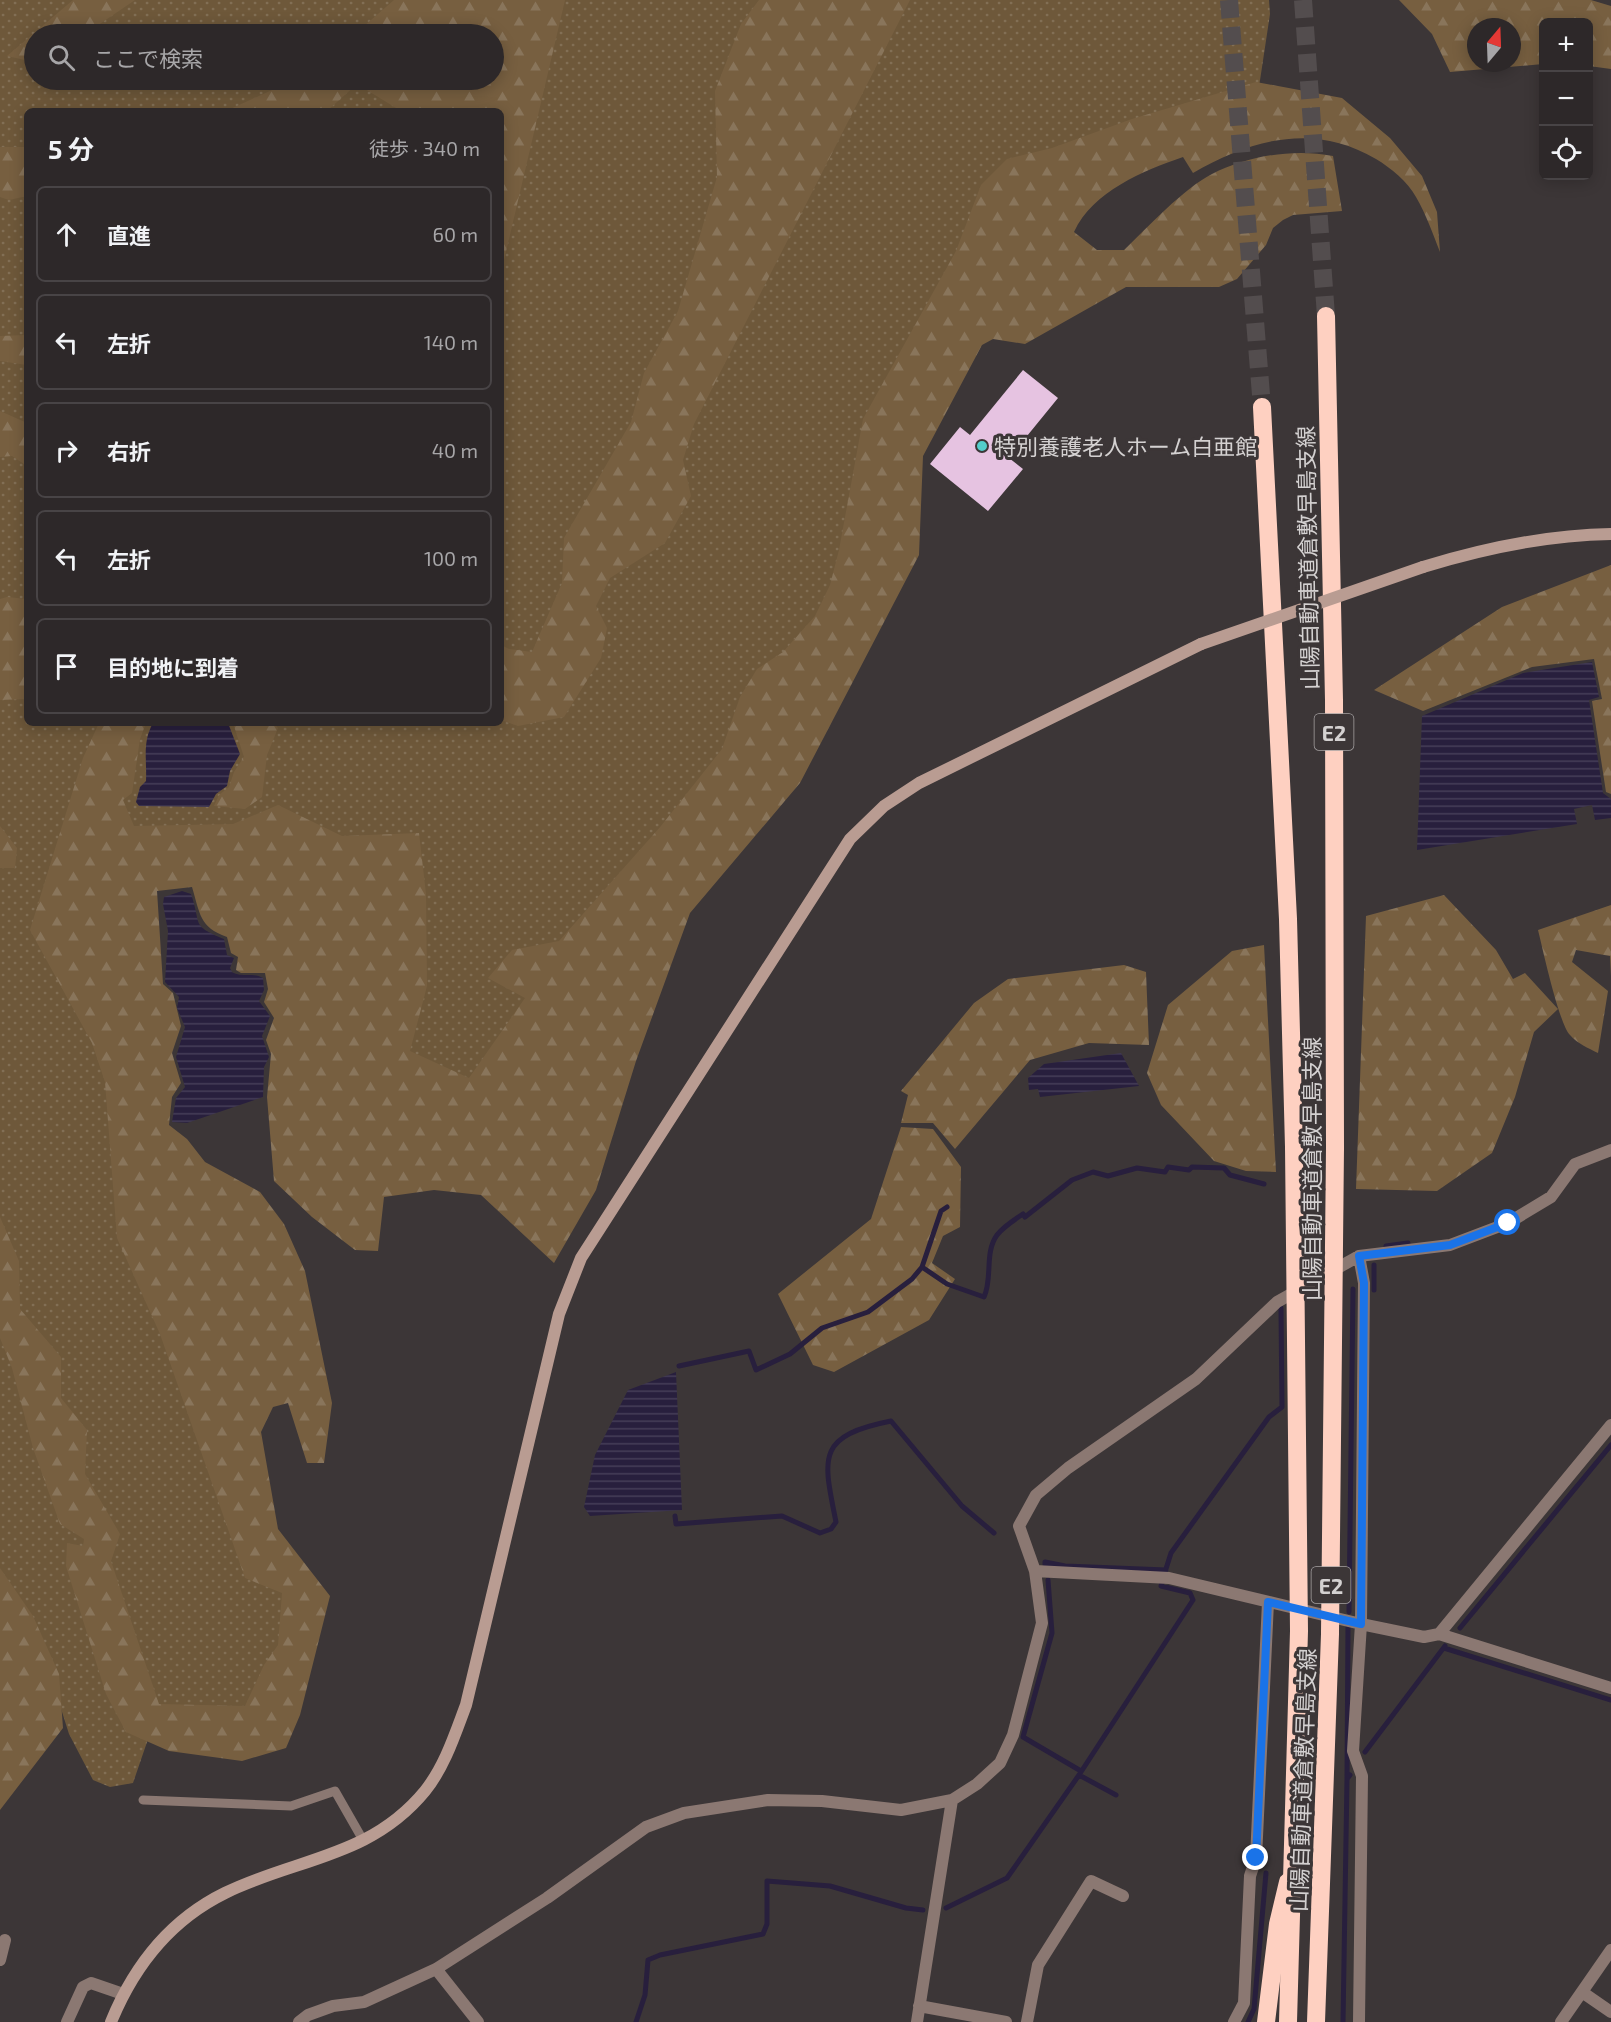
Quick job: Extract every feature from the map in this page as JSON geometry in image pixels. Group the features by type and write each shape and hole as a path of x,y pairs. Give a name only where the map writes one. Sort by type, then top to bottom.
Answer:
{"highway":[{"name":"山陽自動車道倉敷早島支線","path":"1316,2022 1322,1901 1333,1492 1334,712 1326,316"},
{"name":"山陽自動車道倉敷早島支線","path":"1262,407 1288,919 1294,1147 1299,1490 1295,1851 1288,2022"},
{"path":"1266,2022 1278,1924 1295,1851"},
{"path":"1322,1901 1323,2022"}],"street":[{"path":"111,2022 123,1994 146,1956 176,1925 224,1893 314,1862 374,1836 426,1790 450,1748 466,1705 559,1314 581,1258 835,859 867,821 900,794 1201,644 1423,567 1508,544 1550,537 1611,534"},
{"path":"299,2022 308,2015 333,2006 364,2002 436,1969 547,1898 646,1827 684,1813 768,1800 822,1801 900,1810 952,1800 977,1784 1000,1763 1013,1735 1042,1623 1035,1571 1019,1526 1036,1495 1068,1467 1196,1379 1277,1302 1359,1256 1450,1245 1508,1223 1551,1197 1575,1164 1611,1150"},
{"path":"1359,1256 1364,1283 1361,1624 1353,1751 1362,1776 1359,2022"},
{"path":"1439,1635 1611,1425"},
{"path":"1035,1571 1169,1578 1361,1624 1424,1637 1439,1635 1611,1688"},
{"path":"1234,2022 1244,2003 1250,1876 1256,1858 1268,1602"},
{"path":"917,2022 952,1800"},
{"path":"1027,2022 1038,1965 1091,1881 1123,1896"},
{"path":"0,1960 5,1940"},
{"path":"1561,2022 1611,1950"},
{"path":"436,1969 478,2022"},
{"path":"67,2022 83,1987 91,1983 123,1994"},
{"path":"1582,1992 1611,2013"},
{"path":"919,2006 1006,2022"}],"lane":[{"path":"143,1800 291,1806 335,1791 363,1840"}],"shaded area":[{"path":"0,0 1269,0 1270,14 1259,87 1010,165 821,619 728,752 470,1083 402,1051 344,841 239,830 128,831 99,1042 287,1591 285,1650 250,1710 158,1710 133,1783 110,1787 93,1780 69,1734 45,1658 0,1589"},
{"path":"1592,662 1599,697 1589,700 1603,793 1611,799 1611,818 1595,820 1592,805 1574,809 1577,824 1417,850 1422,716 1523,673"},
{"path":"152,726 229,726 240,754 230,771 227,786 216,794 209,807 139,806 136,802 140,787 146,781 146,744"},
{"path":"182,891 191,894 197,918 202,927 224,939 227,955 234,958 230,968 232,972 263,978 264,990 259,1001 270,1016 262,1036 269,1057 264,1067 263,1097 187,1123 172,1122 176,1098 185,1087 176,1057 185,1027 177,1008 179,997 165,982 168,931 163,904 164,897"},
{"path":"1121,1053 1139,1086 1040,1097 1038,1089 1029,1090 1028,1078 1044,1064"},
{"path":"676,1372 682,1510 590,1516 584,1507 595,1455 628,1390"}],"green space":[{"path":"73,0 135,0 100,24 45,24"},
{"path":"394,0 565,0 504,260 504,108 396,108 367,90 504,90 504,24 366,24"},
{"path":"759,0 910,0 694,424 683,460 691,496 665,543 610,578 596,606 607,628 601,658 564,717 518,726 504,721 504,646 532,652 562,583 564,538 631,422 644,373 678,311 717,177 715,91 741,24"},
{"path":"1399,0 1591,0 1611,6 1611,69 1593,67 1593,18 1539,18 1539,64 1521,66 1521,18 1467,18 1467,71 1450,72 1432,34"},
{"path":"24,42 24,60 7,56"},
{"path":"1256,82 1342,98 1390,138 1422,176 1437,212 1440,252 1420,204 1404,181 1376,159 1353,148 1330,141 1306,138 1283,139 1260,144 1238,151 1193,173 1183,157 1121,184 1093,205 1074,232 1097,250 1124,250 1178,198 1212,174 1256,158 1302,153 1333,156 1342,211 1293,215 1283,220 1273,228 1266,245 1237,279 1219,287 1126,287 1025,344 993,339 982,345 923,456 919,555 800,783 690,913 636,1061 596,1190 554,1263 481,1195 434,1190 384,1197 378,1251 355,1250 312,1217 274,1181 267,1097 271,1054 266,1040 274,1018 264,1002 268,989 265,973 241,973 236,970 238,957 231,953 227,937 211,929 202,918 192,887 157,891 163,984 173,993 181,1026 172,1053 181,1083 172,1097 169,1125 187,1139 205,1162 260,1192 284,1224 305,1271 332,1403 324,1463 307,1463 288,1403 273,1407 261,1432 278,1529 330,1596 300,1715 286,1748 242,1761 169,1751 126,1732 106,1694 66,1566 67,1543 83,1546 84,1539 60,1524 33,1448 12,1368 0,1338 0,1217 19,1261 20,1309 61,1357 61,1398 87,1430 85,1474 120,1534 111,1561 159,1704 245,1706 264,1665 278,1645 282,1593 245,1578 160,1334 117,1238 105,1082 92,1043 30,930 83,758 98,726 145,726 140,739 132,793 123,800 134,826 233,824 278,805 342,836 419,833 426,894 427,986 410,1051 469,1078 525,998 488,978 512,950 559,941 661,826 722,749 740,697 757,669 783,652 815,616 830,585 839,550 863,419 956,251 981,185 1007,159 1052,148 1132,119"},
{"path":"272,90 350,90 330,108 233,108"},
{"path":"0,147 24,147 24,197 9,200 0,197"},
{"path":"24,335 24,365 0,361 0,336"},
{"path":"0,411 24,422 24,464 12,456 0,457"},
{"path":"1611,565 1611,794 1606,792 1592,701 1602,699 1594,659 1532,667 1423,711 1374,690 1502,607"},
{"path":"7,597 24,599 24,699 0,700 0,599"},
{"path":"234,726 276,726 278,728 267,755 262,797 245,809 214,806 219,795 229,787 234,772 244,757"},
{"path":"0,826 17,848 15,868 0,868"},
{"path":"1444,895 1496,950 1513,979 1525,973 1558,1009 1534,1032 1515,1097 1492,1153 1437,1191 1356,1189 1366,916"},
{"path":"1611,905 1611,976 1610,956 1576,950 1572,962 1608,991 1598,1053 1576,1041 1566,1028 1552,986 1538,930"},
{"path":"1264,945 1276,1172 1246,1171 1214,1161 1161,1105 1147,1073 1168,1005 1232,951"},
{"path":"1124,965 1146,972 1149,1045 1089,1043 1030,1060 955,1149 933,1123 901,1123 908,1095 901,1091 974,1003 1008,979"},
{"path":"901,1127 933,1129 961,1167 960,1227 943,1236 932,1263 955,1279 929,1320 834,1372 813,1365 778,1294 871,1219"},
{"path":"0,1568 33,1616 59,1674 63,1728 0,1810"}],"building":[{"name":"特別養護老人ホーム白亜館","path":"1023,370 1058,398 1009,458 1023,469 988,511 930,464 960,427 970,435"}],"waterway":[{"path":"922,1267 947,1284 984,1297 987,1290 991,1250 999,1232 1023,1214 1025,1217 1072,1180 1093,1172 1108,1176 1137,1168 1165,1172 1168,1167 1189,1170 1192,1167 1224,1168 1230,1175 1264,1184"},
{"path":"679,1366 749,1351 756,1370 790,1354 822,1328 868,1312 912,1279 922,1267 941,1211 947,1207"},
{"path":"1386,1246 1408,1243"},
{"path":"1374,1265 1374,1290"},
{"path":"1349,1612 1353,1289"},
{"path":"1165,1572 1171,1553 1269,1417 1282,1407 1281,1308"},
{"path":"675,1516 676,1524 782,1516 820,1533 831,1529 836,1522 828,1465 837,1442 849,1434 891,1421 962,1506 994,1533"},
{"path":"1460,1628 1611,1445"},
{"path":"1045,1564 1045,1562 1065,1566 1166,1570"},
{"path":"1048,1580 1052,1633 1023,1737 1081,1771"},
{"path":"1116,1795 1079,1775 1193,1600 1190,1593 1161,1586 1163,1581"},
{"path":"1347,1779 1348,1626"},
{"path":"1365,1752 1445,1646"},
{"path":"1444,1648 1611,1700"},
{"path":"946,1908 1007,1878 1079,1775"},
{"path":"1343,2022 1347,1779 1350,1775"},
{"path":"1248,2022 1254,2009 1266,1873"},
{"path":"636,2022 645,1995 648,1960 660,1955 763,1934 767,1924 767,1881 830,1886 906,1908 923,1910"}],"tunnel":[{"path":"1229,0 1262,407"},
{"path":"1303,0 1326,316"}],"place":[{"name":"特別養護老人ホーム白亜館","path":"982,446"}],"route":[{"path":"1256,1858 1268,1602 1361,1624 1364,1283 1359,1256 1450,1245 1508,1223"}]}
